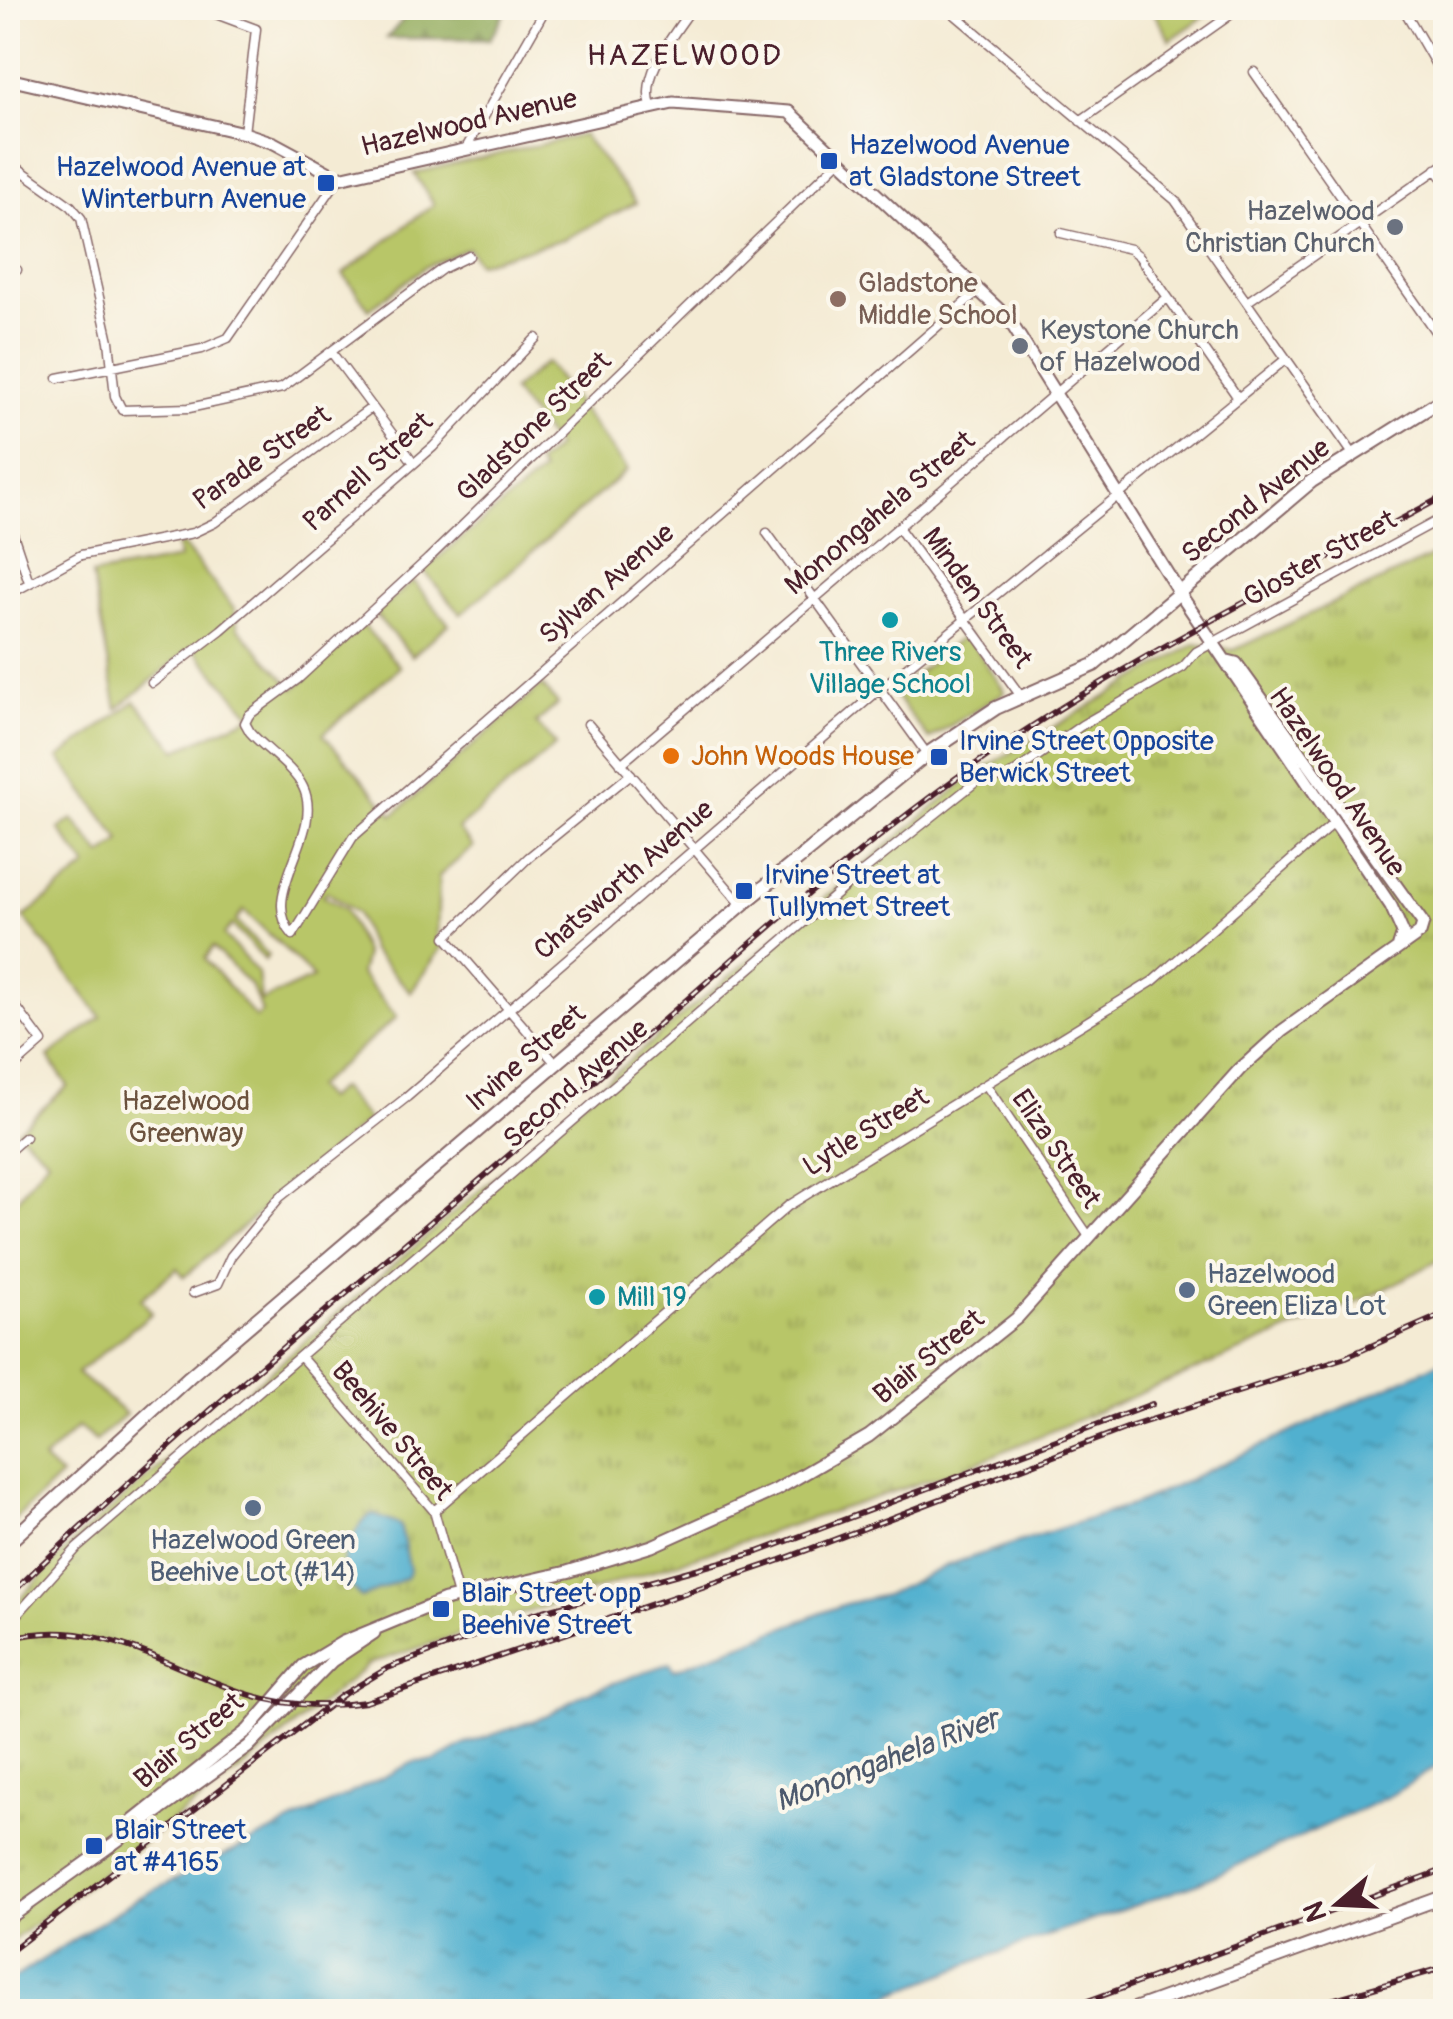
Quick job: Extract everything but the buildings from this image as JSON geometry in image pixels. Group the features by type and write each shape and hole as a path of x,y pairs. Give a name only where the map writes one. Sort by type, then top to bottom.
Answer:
{"main road":[{"name":"Second Avenue","path":"1107,656 1294,495 1446,397"},
{"name":"Irvine Street","path":"8,1543 188,1377 742,905 927,754 973,721 1020,696 1080,673 1107,656"},
{"path":"1126,2012 1446,1896"}],"street":[{"path":"200,8 256,29 244,132"},
{"path":"465,150 546,8"},
{"path":"651,106 648,99 656,67 692,8"},
{"path":"947,8 1175,200 1354,454"},
{"path":"1080,120 1240,8"},
{"path":"1404,8 1446,82"},
{"path":"1254,72 1446,348"},
{"name":"Hazelwood Avenue","path":"8,79 244,132 274,143 338,178 672,102 789,112 1008,318 1180,594 1228,661 1236,663 1339,819 1397,917 1400,939"},
{"name":"Gladstone Street","path":"292,935 281,909 305,822 306,797 302,784 250,732 245,723 249,715 298,679 428,560 840,160"},
{"path":"8,161 71,206 81,218 122,410 189,408 282,388 442,269 469,256"},
{"path":"1247,302 1446,163"},
{"path":"1436,169 1446,182"},
{"path":"58,378 202,349 228,338 338,178"},
{"path":"1061,233 1130,249 1236,395"},
{"name":"Sylvan Avenue","path":"292,935 353,838 978,292"},
{"name":"Monongahela Street","path":"621,764 1168,298"},
{"name":"Parnell Street","path":"152,683 221,630 414,463 520,359 536,338"},
{"path":"332,353 414,463"},
{"name":"Chatsworth Avenue","path":"193,1293 218,1284 231,1256 280,1197 508,1010 880,688 1286,358"},
{"name":"Parade Street","path":"8,594 80,555 194,532 214,523 372,408"},
{"name":"Gloster Street","path":"1216,642 1446,516"},
{"path":"8,519 29,582"},
{"name":"Minden Street","path":"898,527 1020,696"},
{"path":"767,533 927,754"},
{"name":"Second Avenue","path":"8,1625 77,1548 807,918 984,777 1005,779 1216,642"},
{"path":"588,724 742,905"},
{"path":"556,1065 446,936 529,857 630,774"},
{"name":"Hazelwood Avenue","path":"1339,819 1420,921"},
{"name":"Lytle Street","path":"434,1511 788,1206 1153,981 1339,819"},
{"name":"Blair Street","path":"8,1920 132,1827 133,1820 248,1730 303,1666 376,1629 458,1596 567,1572 652,1546 834,1460 996,1338 1240,1069 1282,1031 1400,939 1420,934 1420,921"},
{"path":"8,996 42,1042 8,1072"},
{"name":"Eliza Street","path":"986,1085 1090,1238"},
{"path":"8,1152 25,1137"},
{"name":"Beehive Street","path":"300,1356 434,1511 458,1596"}],"green space":[{"path":"413,8 508,8 490,39 387,38"},
{"path":"1151,8 1214,8 1215,9 1170,40"},
{"path":"583,135 636,203 564,239 478,263 468,248 425,267 369,309 343,274 434,204 414,173"},
{"path":"546,362 627,470 461,614 423,570 542,472 537,464 557,447 512,391"},
{"name":"Hazelwood Greenway","path":"177,545 183,545 234,609 238,628 294,689 363,625 400,667 323,734 393,815 542,685 558,704 536,723 556,745 458,829 473,847 439,876 437,942 442,947 411,992 371,950 357,913 327,892 323,896 345,909 365,954 360,974 397,1017 315,1087 326,1099 340,1088 368,1120 184,1277 177,1268 141,1299 152,1313 77,1373 126,1414 96,1441 78,1427 43,1460 61,1476 8,1526 8,1211 48,1159 17,1131 68,1086 48,1057 101,1017 24,917 87,867 59,829 73,819 102,855 121,841 59,758 135,701 177,750 252,716 192,647 117,709 92,575 179,559","holes":["244,910 297,960 313,978 261,1001 258,973 224,935 232,925 265,960 268,955 236,921","213,947 251,986 262,1012 256,1018 205,959"]},
{"path":"1445,550 1445,1257 1375,1294 959,1470 369,1664 243,1768 8,1944 8,1612 74,1541 680,1017 973,775 1195,644 1234,650"},
{"path":"413,581 449,624 412,656 375,614"},
{"path":"966,634 1005,692 929,739 893,693"}],"water":[{"name":"Monongahela River","path":"1445,1360 1445,1761 1390,1796 1196,1884 984,1958 850,2011 8,2011 8,1982 136,1899 414,1762 435,1761 466,1744 547,1716 583,1694 670,1663 674,1670 845,1604 886,1595 948,1565 1138,1503"},
{"path":"372,1514 400,1525 410,1570 406,1578 361,1598 346,1578 343,1565 357,1532"}],"railway":[{"path":"8,1597 204,1416 770,927 947,785 1114,675 1446,495"},
{"path":"8,1639 40,1633 100,1638 274,1701 305,1705 366,1702 781,1560 1132,1426 1346,1357 1446,1313"},
{"path":"8,1953 344,1694 388,1668 533,1614 758,1552 1152,1404"},
{"path":"1058,2012 1446,1869"},
{"path":"1290,2012 1446,1967"}],"place":[{"name":"Hazelwood Avenue at Gladstone Street","path":"829,161"},
{"name":"Hazelwood Avenue at Winterburn Avenue","path":"326,183"},
{"name":"Hazelwood Christian Church","path":"1395,227"},
{"name":"Gladstone Middle School","path":"838,299"},
{"name":"Keystone Church of Hazelwood","path":"1020,346"},
{"name":"Three Rivers Village School","path":"890,620"},
{"name":"John Woods House","path":"671,756"},
{"name":"Irvine Street Opposite Berwick Street","path":"939,757"},
{"name":"Irvine Street at Tullymet Street","path":"744,891"},
{"name":"Hazelwood Green Eliza Lot","path":"1187,1290"},
{"name":"Mill 19","path":"597,1297"},
{"name":"Hazelwood Green Beehive Lot (#14)","path":"253,1508"},
{"name":"Blair Street opp Beehive Street","path":"441,1609"},
{"name":"Blair Street at #4165","path":"94,1846"}],"district":[{"name":"HAZELWOOD","path":"685,55"}]}
